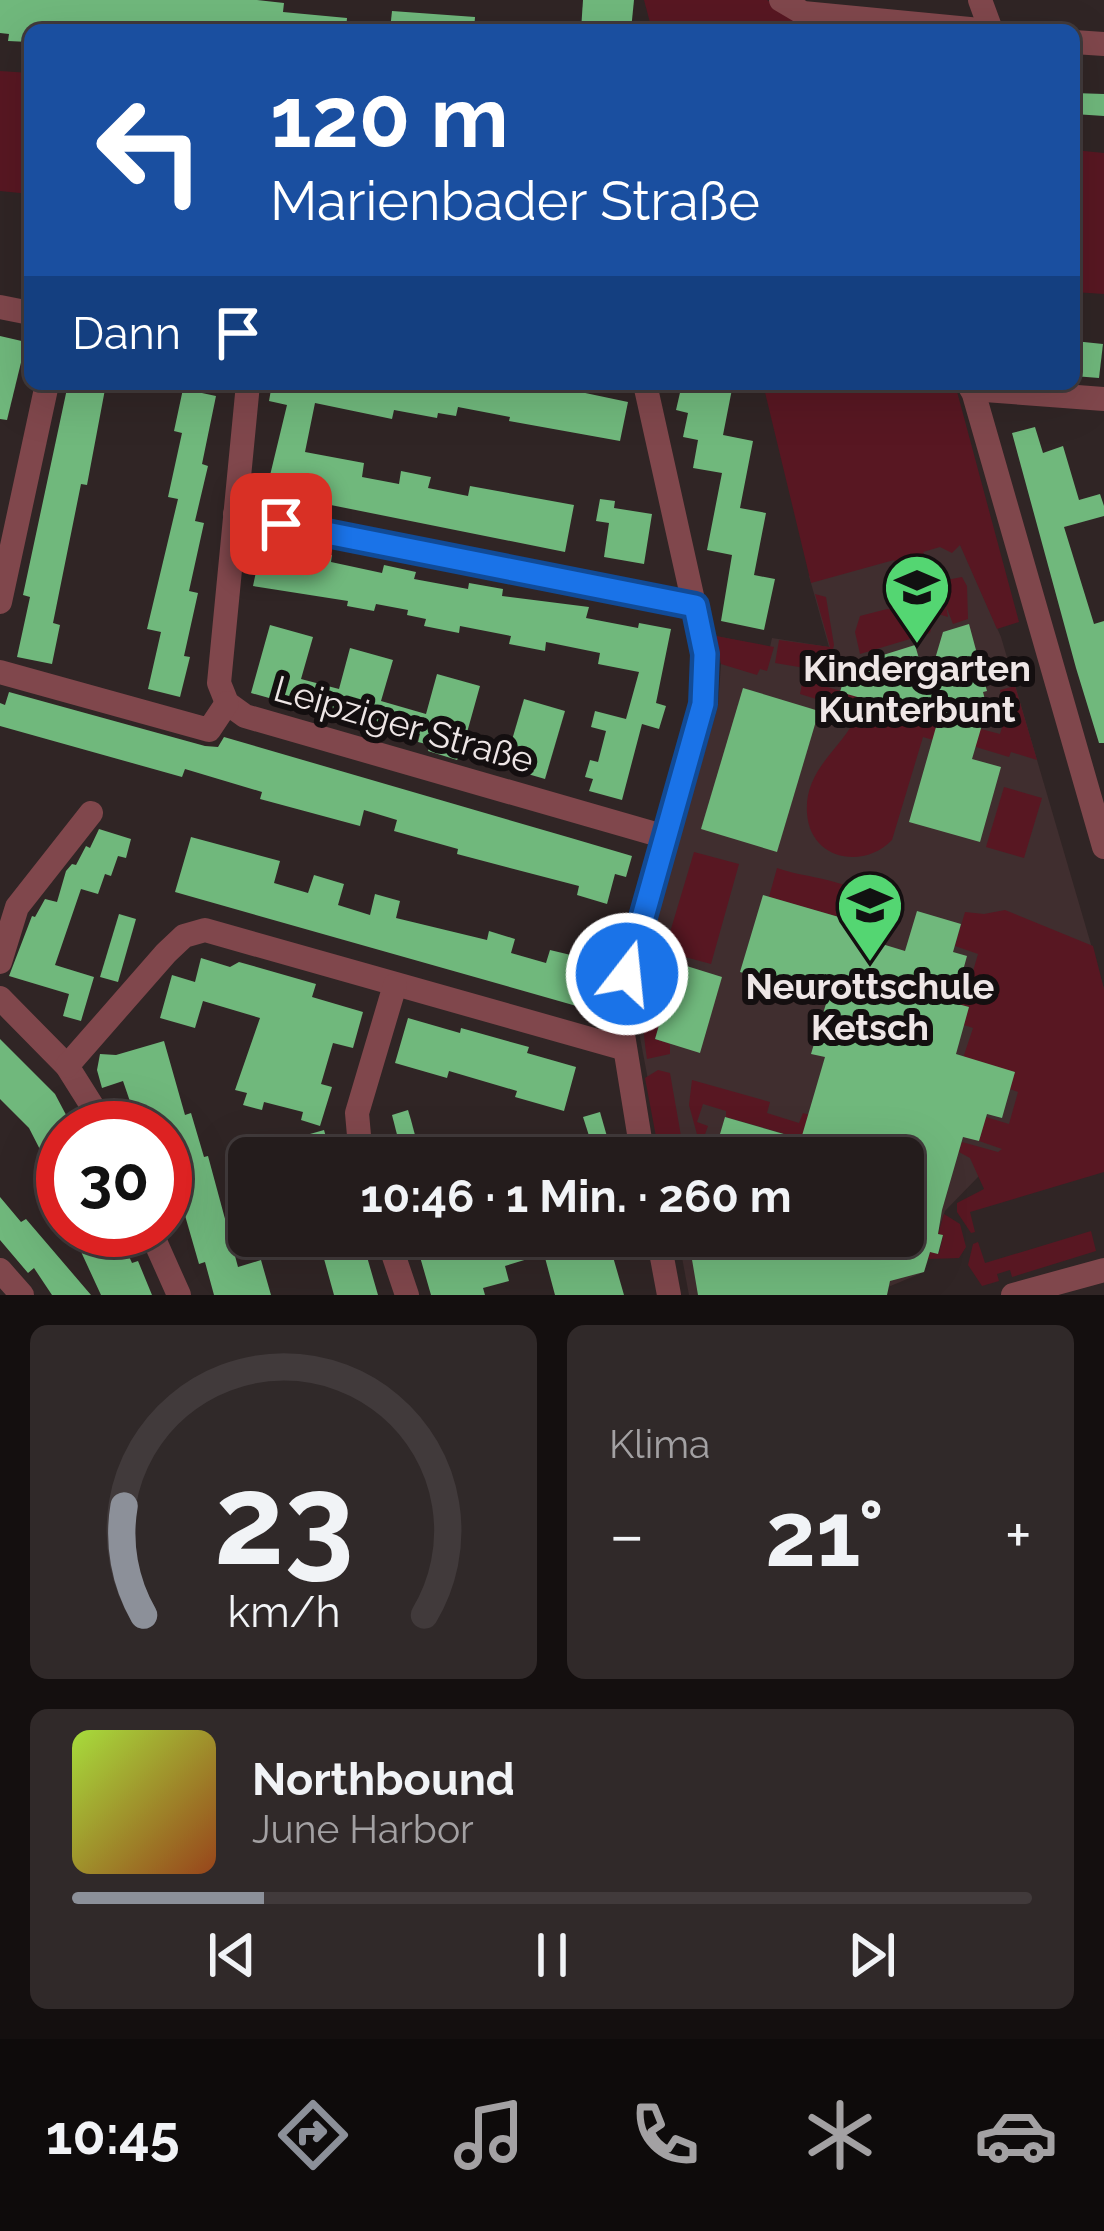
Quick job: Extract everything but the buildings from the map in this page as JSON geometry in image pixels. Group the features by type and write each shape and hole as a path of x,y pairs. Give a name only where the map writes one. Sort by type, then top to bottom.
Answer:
{"street":[{"path":"782,0 803,13 918,24"},
{"path":"0,602 46,390"},
{"name":"Leipziger Straße","path":"247,390 219,683 226,703 245,716 666,837"},
{"path":"639,1137 619,1010 703,704 705,654 646,390"},
{"path":"972,390 1104,847"},
{"path":"1012,390 1104,399"},
{"path":"236,514 695,606"},
{"path":"0,672 209,730 226,703"},
{"path":"0,962 17,907 91,814"},
{"path":"68,1066 166,953 184,937 206,930 622,1048"},
{"path":"359,1137 357,1113 395,985"},
{"path":"0,998 68,1066 89,1101"},
{"path":"162,1257 179,1295"},
{"path":"394,1257 407,1295"},
{"path":"662,1257 669,1295"},
{"path":"0,1270 22,1295"},
{"path":"1013,1295 1104,1270"}],"shaded area":[{"path":"644,0 767,0 807,24 650,24"},
{"path":"0,71 24,73 24,193 0,191"},
{"path":"1080,151 1104,153 1104,294 1080,292"},
{"path":"764,390 957,390 1019,622 997,629 960,545 952,553 940,547 923,552 936,577 914,568 898,568 894,560 811,583"},
{"name":"Neurottschule Ketsch","path":"955,532 1001,637 1104,989 1010,1144 945,1211 924,1272 869,1295 689,1295 682,1257 924,1257 924,1137 659,1137 638,1027 638,981 718,706 721,664 716,636 770,647 772,638 829,647 809,576"},
{"path":"962,577 967,586 968,619 953,624 946,606 948,617 935,613 930,633 860,654 855,632 860,616 887,609 928,612 937,597 936,582"},
{"path":"815,594 826,597 834,645 824,686 1000,734 1006,715 1000,690 1015,686 1037,760 966,744 963,749 923,737 892,840 867,855 853,857 828,850 810,829 808,797 818,771 858,713 836,706 832,712 826,702 800,694 805,668 775,663 779,640 830,647"},
{"path":"716,636 774,647 767,671 760,669 757,675 721,664"},
{"path":"1004,787 1042,798 1024,858 986,847"},
{"path":"694,852 739,864 711,964 674,954 659,957 654,976 671,983 655,1039 670,1044 670,1054 647,1059 643,997 651,952 655,936 668,939"},
{"path":"777,868 861,893 853,921 769,897"},
{"path":"1005,910 1093,946 1104,989 1104,1172 970,1212 975,1232 971,1233 957,1212 957,1203 984,1189 970,1158 959,1152 962,1142 998,1152 1002,1149 979,1141 986,1117 1009,1124 1018,1092 1010,1089 1015,1072 962,1061 973,1028 964,1025 969,1007 954,1003 959,983 969,985 978,954 955,946 965,912"},
{"path":"658,1070 670,1073 681,1137 656,1137 645,1078"},
{"path":"692,1080 770,1102 767,1113 799,1123 803,1113 823,1119 818,1137 796,1137 726,1117 726,1111 703,1104 697,1122 708,1126 704,1137 698,1137 689,1105"},
{"path":"944,1214 960,1224 966,1247 959,1258 928,1259 930,1252 939,1253"},
{"path":"1091,1231 1096,1251 1012,1277 1010,1270 997,1274 999,1281 982,1286 968,1265 973,1244 978,1242 985,1263"}],"place":[{"name":"Kindergarten Kunterbunt","path":"917,646"},
{"name":"Neurottschule Ketsch","path":"870,964"}],"route":[{"path":"281,524 695,606 705,654 703,704 627,974"}]}
